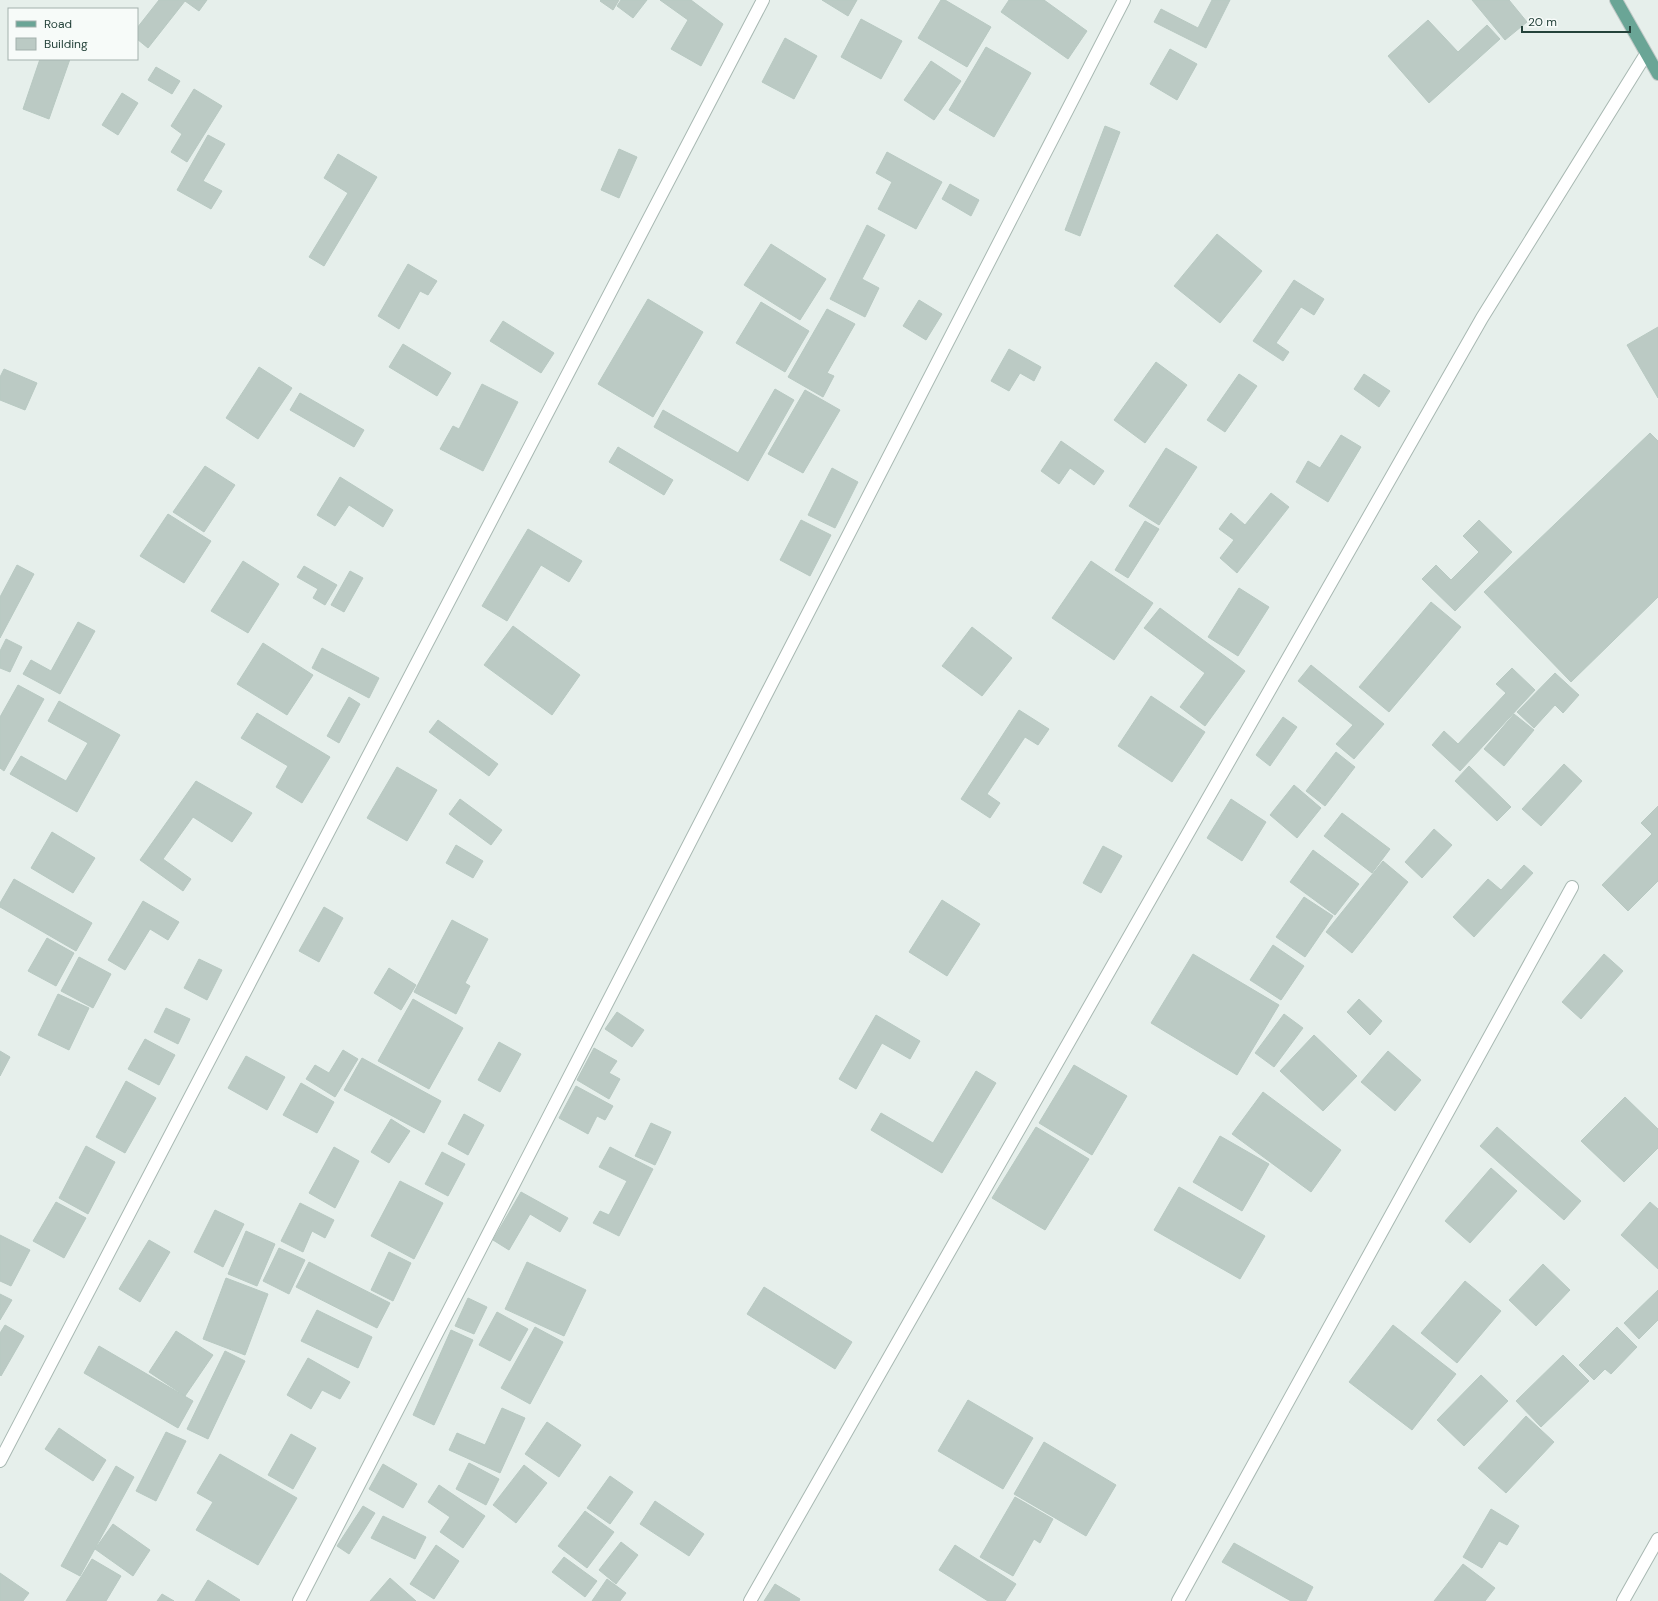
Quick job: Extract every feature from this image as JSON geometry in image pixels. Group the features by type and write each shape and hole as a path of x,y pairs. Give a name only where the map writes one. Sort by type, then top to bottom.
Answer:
{"main road":[{"path":"1616,0 1658,74"}],"street":[{"path":"0,1461 763,0"},
{"path":"299,1601 1124,0"},
{"path":"750,1601 1478,325 1646,54"},
{"path":"1178,1601 1572,887"},
{"path":"1623,1601 1658,1539"}],"building":[{"path":"159,0 207,0 199,11 185,1 148,48 138,40 138,27"},
{"path":"619,0 613,10 600,1"},
{"path":"621,0 647,0 633,18 617,6"},
{"path":"660,0 691,0 723,24 701,66 671,49 688,20"},
{"path":"822,0 857,0 848,16"},
{"path":"941,0 945,0 991,27 967,67 918,38"},
{"path":"1009,0 1044,0 1087,31 1068,59 1001,12"},
{"path":"1212,0 1230,0 1206,48 1154,22 1161,9 1198,28"},
{"path":"1472,0 1509,0 1527,22 1505,40"},
{"path":"861,19 902,41 881,79 841,57"},
{"path":"1428,20 1458,52 1487,25 1500,39 1429,103 1388,56"},
{"path":"785,38 817,56 794,99 762,82"},
{"path":"986,47 1031,73 994,137 949,110"},
{"path":"1170,49 1197,64 1177,100 1150,84"},
{"path":"40,60 70,60 49,119 23,109"},
{"path":"931,61 961,81 934,120 904,100"},
{"path":"156,67 180,81 172,94 148,80"},
{"path":"194,89 222,106 187,162 171,152 182,134 171,126"},
{"path":"122,93 138,103 118,135 102,125"},
{"path":"1105,126 1120,132 1080,236 1065,230"},
{"path":"208,135 225,144 203,181 222,191 211,209 177,190"},
{"path":"619,149 637,157 619,198 601,190"},
{"path":"887,152 942,182 916,229 878,209 892,182 876,173"},
{"path":"338,154 377,177 324,266 309,257 348,193 324,178"},
{"path":"950,184 979,200 971,216 942,199"},
{"path":"867,225 885,235 862,279 879,288 865,317 830,299"},
{"path":"1217,234 1262,271 1220,323 1174,286"},
{"path":"771,244 826,279 800,320 744,285"},
{"path":"408,264 437,281 428,295 420,291 399,329 378,316"},
{"path":"1294,280 1324,299 1314,315 1301,307 1276,343 1289,352 1283,361 1253,341"},
{"path":"648,299 703,332 653,417 598,384"},
{"path":"919,300 942,314 926,340 903,326"},
{"path":"761,302 809,331 785,372 736,343"},
{"path":"827,309 855,324 827,373 834,376 823,397 788,377"},
{"path":"503,321 554,353 541,373 490,341"},
{"path":"1658,327 1658,398 1627,345"},
{"path":"403,344 451,373 437,396 389,367"},
{"path":"1009,349 1041,367 1034,381 1020,373 1009,391 991,381"},
{"path":"1156,362 1187,385 1145,443 1114,420"},
{"path":"259,367 292,388 258,439 226,418"},
{"path":"4,369 37,383 25,410 0,400 0,377"},
{"path":"1239,374 1257,386 1225,432 1207,420"},
{"path":"1364,374 1390,391 1379,407 1354,389"},
{"path":"482,384 518,402 483,471 440,449 453,426 459,429"},
{"path":"775,389 794,400 748,481 654,427 663,410 738,453"},
{"path":"805,390 840,410 803,473 768,454"},
{"path":"300,393 364,430 354,447 290,410"},
{"path":"1650,433 1658,441 1658,597 1571,682 1484,592"},
{"path":"1341,435 1361,447 1328,502 1296,482 1308,461 1320,468"},
{"path":"1061,441 1104,471 1094,485 1070,468 1059,484 1041,471"},
{"path":"618,447 673,480 664,495 609,462"},
{"path":"1166,448 1197,467 1159,525 1129,506"},
{"path":"205,466 235,485 204,532 173,512"},
{"path":"832,468 858,482 835,528 808,515"},
{"path":"340,477 393,510 383,527 349,505 335,526 317,515"},
{"path":"1271,493 1289,507 1237,573 1220,558 1234,540 1219,529 1231,513 1245,525"},
{"path":"168,514 211,541 184,583 140,556"},
{"path":"801,520 831,535 810,576 780,560"},
{"path":"1479,520 1512,552 1455,611 1422,579 1436,565 1451,580 1479,552 1463,536"},
{"path":"1145,521 1159,529 1128,578 1115,570"},
{"path":"528,529 582,561 569,582 541,565 507,621 482,606"},
{"path":"243,561 279,584 248,633 211,611"},
{"path":"1091,561 1153,603 1114,660 1052,618"},
{"path":"17,565 34,574 0,638 0,597"},
{"path":"304,566 337,585 325,605 313,598 318,589 297,577"},
{"path":"350,571 363,578 344,612 331,605"},
{"path":"1239,588 1269,607 1238,656 1208,637"},
{"path":"1431,602 1461,627 1389,712 1359,687"},
{"path":"1160,608 1245,671 1205,726 1180,707 1205,673 1144,628"},
{"path":"78,622 95,631 60,694 23,674 31,660 51,671"},
{"path":"513,626 580,675 552,715 484,665"},
{"path":"972,627 1012,658 982,696 942,666"},
{"path":"6,639 22,647 10,672 0,668 0,651"},
{"path":"263,643 313,675 287,715 237,684"},
{"path":"322,648 379,678 369,698 312,668"},
{"path":"1311,665 1384,724 1354,759 1336,744 1353,725 1298,681"},
{"path":"1512,668 1535,690 1460,771 1432,745 1444,731 1458,744 1506,693 1496,684"},
{"path":"1555,673 1579,695 1563,713 1555,705 1534,728 1517,712"},
{"path":"18,685 44,699 4,771 0,768 0,717"},
{"path":"1151,696 1205,732 1172,782 1118,746"},
{"path":"349,697 360,704 339,743 327,736"},
{"path":"59,701 120,735 77,812 10,774 21,756 66,781 88,743 48,721"},
{"path":"1019,710 1049,729 1038,745 1025,737 987,794 1000,803 990,818 961,799"},
{"path":"257,713 330,757 302,803 276,787 288,766 241,738"},
{"path":"1514,714 1534,730 1504,766 1484,749"},
{"path":"1283,717 1297,727 1270,766 1256,755"},
{"path":"438,720 498,764 489,776 429,732"},
{"path":"1336,752 1355,767 1325,806 1306,791"},
{"path":"1564,764 1582,781 1541,826 1522,809"},
{"path":"1469,766 1511,807 1497,821 1455,781"},
{"path":"397,767 437,790 407,841 367,818"},
{"path":"196,781 252,813 232,842 193,817 163,859 191,879 183,891 140,860"},
{"path":"1294,785 1321,808 1297,838 1270,815"},
{"path":"460,799 502,830 491,845 449,814"},
{"path":"1231,799 1266,822 1242,861 1207,838"},
{"path":"1658,806 1658,881 1628,911 1602,885 1652,834 1641,823"},
{"path":"1342,813 1390,849 1372,873 1324,836"},
{"path":"1434,829 1452,845 1422,878 1405,862"},
{"path":"52,832 95,858 73,893 31,868"},
{"path":"456,845 483,861 473,878 446,863"},
{"path":"1103,846 1122,856 1101,893 1083,883"},
{"path":"1313,850 1359,884 1335,915 1290,882"},
{"path":"1383,861 1408,882 1352,953 1326,932"},
{"path":"1524,865 1533,873 1474,937 1453,917 1488,879 1501,890"},
{"path":"14,879 92,923 76,951 0,907 0,903"},
{"path":"1304,897 1333,916 1305,957 1276,937"},
{"path":"942,900 980,924 947,976 909,952"},
{"path":"143,901 179,922 168,940 150,929 125,970 108,960"},
{"path":"324,907 343,918 319,962 299,951"},
{"path":"452,920 488,939 465,983 470,986 456,1014 414,992"},
{"path":"47,938 74,953 56,986 28,971"},
{"path":"1273,945 1304,966 1281,1000 1250,980"},
{"path":"1193,954 1279,1005 1237,1075 1151,1023"},
{"path":"1604,954 1623,971 1581,1019 1562,1002"},
{"path":"79,957 111,974 93,1008 61,991"},
{"path":"199,959 222,970 207,1000 184,988"},
{"path":"389,968 416,985 401,1010 374,993"},
{"path":"58,994 89,1008 69,1050 38,1035"},
{"path":"413,999 463,1028 429,1089 378,1061"},
{"path":"1359,999 1382,1021 1370,1035 1347,1012"},
{"path":"166,1008 190,1019 178,1044 154,1032"},
{"path":"617,1012 644,1030 632,1047 605,1029"},
{"path":"1284,1014 1303,1028 1274,1067 1255,1053"},
{"path":"876,1015 920,1041 910,1059 882,1043 856,1089 839,1079"},
{"path":"1314,1035 1357,1076 1323,1111 1280,1071"},
{"path":"145,1039 175,1055 159,1085 128,1069"},
{"path":"499,1042 521,1054 500,1092 478,1080"},
{"path":"594,1048 617,1061 609,1073 620,1079 609,1099 577,1080"},
{"path":"343,1050 358,1059 335,1097 306,1079 315,1065 329,1073"},
{"path":"0,1051 10,1057 0,1076"},
{"path":"1388,1051 1421,1080 1395,1111 1361,1082"},
{"path":"246,1056 285,1077 267,1110 228,1088"},
{"path":"362,1058 441,1101 424,1133 344,1090"},
{"path":"1074,1065 1127,1096 1092,1155 1039,1123"},
{"path":"976,1071 996,1083 942,1173 871,1130 881,1113 933,1143"},
{"path":"126,1081 156,1098 125,1153 96,1137"},
{"path":"301,1083 334,1102 317,1133 283,1115"},
{"path":"576,1086 613,1106 605,1120 597,1116 588,1134 559,1118"},
{"path":"1263,1092 1341,1150 1311,1192 1232,1134"},
{"path":"1625,1097 1658,1129 1658,1148 1624,1182 1581,1141"},
{"path":"464,1114 484,1125 468,1155 448,1144"},
{"path":"391,1119 410,1131 389,1163 371,1152"},
{"path":"651,1123 671,1132 655,1165 635,1156"},
{"path":"1036,1127 1089,1159 1045,1230 992,1198"},
{"path":"1497,1127 1581,1201 1564,1220 1480,1146"},
{"path":"1220,1136 1269,1164 1242,1211 1193,1182"},
{"path":"86,1146 115,1162 88,1214 59,1198"},
{"path":"334,1147 359,1161 335,1208 309,1193"},
{"path":"610,1147 653,1169 619,1236 593,1223 600,1211 609,1215 627,1181 599,1167"},
{"path":"442,1152 465,1164 448,1196 425,1184"},
{"path":"1491,1168 1517,1191 1470,1243 1445,1221"},
{"path":"400,1181 443,1203 414,1259 371,1236"},
{"path":"1179,1187 1265,1236 1240,1279 1154,1230"},
{"path":"521,1192 568,1218 560,1232 530,1214 509,1250 493,1240"},
{"path":"56,1202 86,1218 64,1258 33,1241"},
{"path":"1650,1202 1658,1209 1658,1269 1621,1235"},
{"path":"300,1203 334,1220 325,1238 312,1231 303,1252 281,1241"},
{"path":"215,1210 244,1224 223,1267 194,1252"},
{"path":"246,1231 275,1244 257,1286 228,1274"},
{"path":"0,1235 30,1250 11,1286 0,1281"},
{"path":"149,1240 170,1252 140,1302 119,1289"},
{"path":"279,1248 305,1260 289,1294 263,1281"},
{"path":"389,1252 411,1263 393,1301 371,1290"},
{"path":"309,1262 390,1303 377,1328 296,1287"},
{"path":"527,1262 586,1290 564,1336 505,1309"},
{"path":"1543,1264 1570,1290 1536,1326 1509,1300"},
{"path":"226,1278 268,1294 245,1355 203,1339"},
{"path":"1465,1281 1501,1311 1457,1363 1421,1333"},
{"path":"764,1287 852,1342 835,1369 747,1314"},
{"path":"1658,1290 1658,1320 1639,1339 1624,1323"},
{"path":"0,1294 12,1300 0,1320"},
{"path":"468,1298 487,1307 474,1334 455,1326"},
{"path":"317,1310 372,1337 358,1368 301,1341"},
{"path":"497,1312 528,1329 510,1361 479,1345"},
{"path":"5,1325 24,1336 1,1376 0,1333"},
{"path":"1393,1325 1456,1374 1412,1430 1349,1382"},
{"path":"535,1327 563,1342 530,1404 501,1388"},
{"path":"1617,1327 1637,1347 1611,1374 1605,1369 1594,1380 1579,1365"},
{"path":"451,1330 473,1340 434,1425 413,1415"},
{"path":"176,1331 213,1355 185,1396 149,1372"},
{"path":"99,1346 193,1401 178,1428 84,1373"},
{"path":"225,1351 245,1361 208,1439 187,1429"},
{"path":"1563,1355 1589,1381 1541,1427 1516,1401"},
{"path":"308,1358 350,1382 340,1399 322,1390 311,1409 287,1395"},
{"path":"1481,1375 1508,1401 1464,1446 1437,1420"},
{"path":"968,1400 1033,1438 1003,1489 938,1451"},
{"path":"502,1408 525,1418 500,1473 449,1450 457,1433 485,1445"},
{"path":"1526,1416 1554,1442 1506,1493 1478,1468"},
{"path":"547,1422 581,1445 559,1477 525,1454"},
{"path":"59,1428 106,1460 93,1481 45,1449"},
{"path":"166,1432 186,1441 156,1501 136,1491"},
{"path":"291,1434 316,1448 293,1489 268,1475"},
{"path":"1044,1442 1116,1485 1086,1536 1014,1494"},
{"path":"220,1454 297,1498 258,1565 196,1530 213,1502 197,1493"},
{"path":"469,1463 499,1479 486,1505 456,1489"},
{"path":"383,1464 417,1484 403,1508 369,1489"},
{"path":"524,1465 547,1483 516,1523 493,1505"},
{"path":"116,1466 134,1477 80,1576 61,1566"},
{"path":"610,1476 633,1492 610,1524 587,1508"},
{"path":"439,1485 485,1516 463,1548 440,1532 450,1517 428,1502"},
{"path":"1015,1497 1053,1519 1040,1543 1034,1539 1013,1576 980,1557"},
{"path":"655,1501 704,1534 689,1556 640,1524"},
{"path":"363,1506 375,1513 349,1554 337,1546"},
{"path":"1491,1509 1519,1526 1507,1545 1499,1541 1482,1568 1463,1557"},
{"path":"585,1511 614,1532 587,1568 558,1546"},
{"path":"383,1516 426,1537 415,1559 371,1538"},
{"path":"113,1524 150,1550 133,1576 95,1549"},
{"path":"621,1542 638,1555 616,1584 599,1570"},
{"path":"1234,1543 1313,1587 1306,1601 1291,1601 1222,1562"},
{"path":"436,1545 459,1561 434,1599 410,1584"},
{"path":"955,1545 1016,1584 1005,1601 988,1601 939,1570"},
{"path":"564,1557 597,1581 585,1597 552,1572"},
{"path":"92,1559 121,1576 106,1601 66,1601"},
{"path":"1463,1564 1495,1588 1485,1601 1434,1601"},
{"path":"0,1573 29,1593 23,1601 0,1601"},
{"path":"390,1578 416,1601 370,1601"},
{"path":"607,1579 626,1593 620,1601 592,1601"},
{"path":"208,1580 240,1600 195,1601"},
{"path":"775,1584 800,1599 799,1601 764,1601"},
{"path":"162,1594 174,1601 157,1601"}]}
